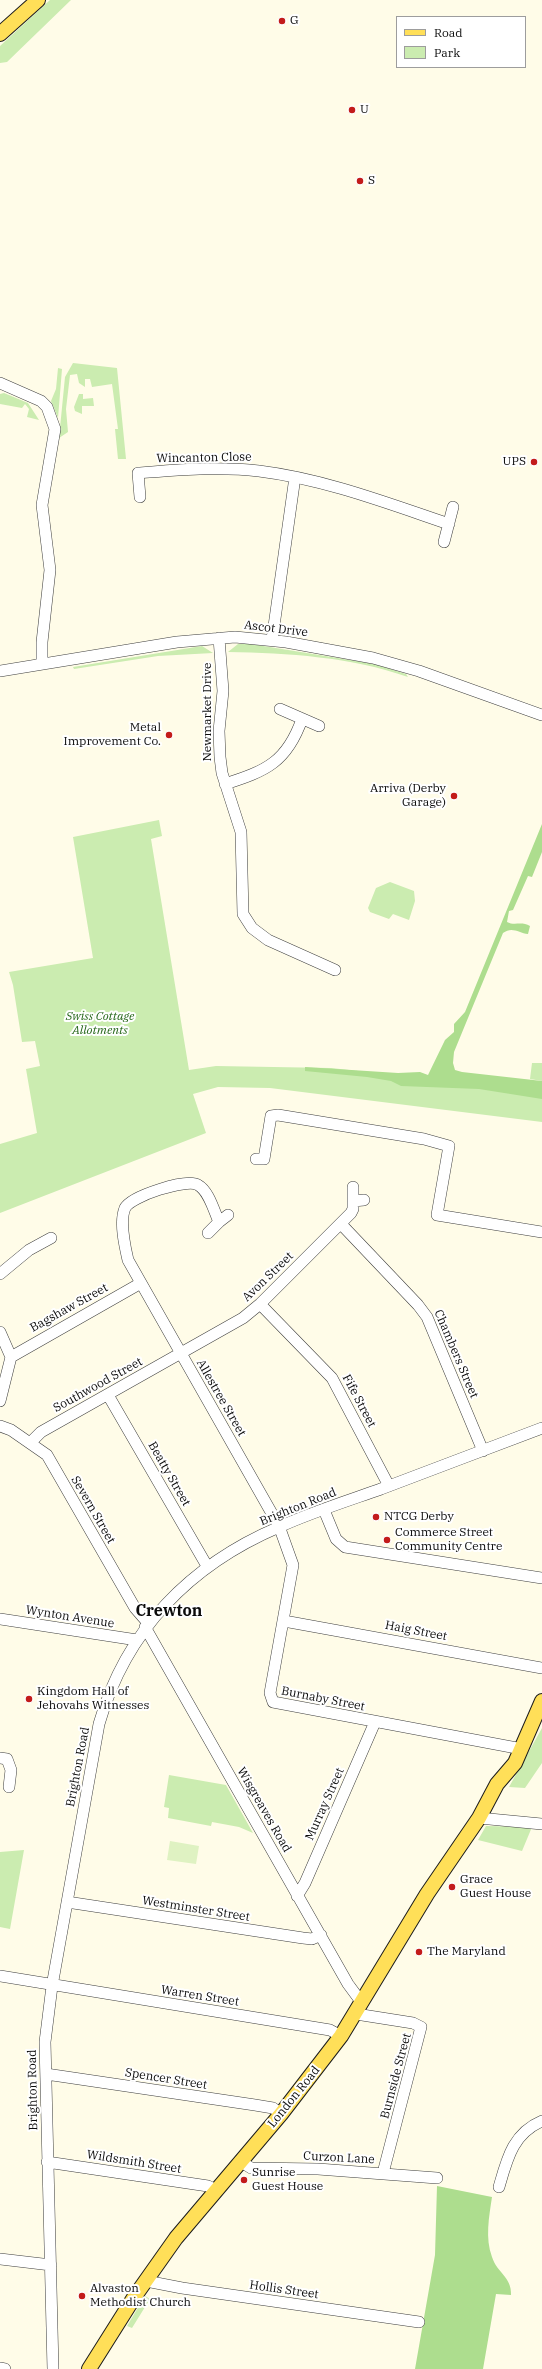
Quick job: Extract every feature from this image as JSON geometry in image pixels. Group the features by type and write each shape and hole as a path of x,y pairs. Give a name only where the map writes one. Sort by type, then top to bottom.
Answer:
{"main road":[{"path":"0,34 38,0"},
{"name":"London Road","path":"90,2369 146,2281 176,2238 281,2114 341,2036 359,2009 427,1894 481,1815 503,1787 507,1775 522,1749 542,1701"}],"street":[{"path":"0,383 41,401 48,407 55,429 42,505 50,570 42,642 42,664"},
{"name":"Wincanton Close","path":"140,497 138,473 232,470 258,471 294,477 369,498 449,524"},
{"path":"272,640 294,477"},
{"path":"444,542 453,507"},
{"name":"Ascot Drive","path":"0,671 177,642 219,638 272,640 373,658 418,671 542,715"},
{"name":"Newmarket Drive","path":"219,638 223,691 218,739 220,765 241,832 242,904 245,918 256,932 268,940 335,970"},
{"path":"280,709 319,726"},
{"path":"225,784 264,770 278,760 294,740 302,719"},
{"path":"256,1158 264,1159 271,1116 278,1115 424,1139 449,1146 437,1215 542,1232"},
{"name":"Allestree Street","path":"208,1233 224,1219 203,1188 192,1182 183,1183 130,1202 124,1213 127,1256 180,1353 279,1526"},
{"name":"Avon Street","path":"180,1353 242,1318 260,1304 341,1224 353,1209 359,1200 353,1187"},
{"name":"Chambers Street","path":"341,1224 418,1305 427,1317 483,1451"},
{"path":"0,1274 29,1250 51,1238"},
{"name":"Bagshaw Street","path":"11,1357 141,1283"},
{"name":"Fife Street","path":"260,1304 332,1378 389,1486"},
{"path":"0,1332 11,1357 0,1401"},
{"name":"Southwood Street","path":"31,1442 41,1432 180,1353"},
{"name":"Beatty Street","path":"108,1395 207,1566"},
{"name":"Severn Street","path":"0,1426 11,1430 31,1442 47,1455 134,1608 147,1625"},
{"name":"Brighton Road","path":"53,2369 45,2042 52,1986 99,1724 107,1698 137,1640 147,1625 177,1593 207,1566 243,1544 279,1526 542,1428"},
{"path":"324,1510 336,1539 345,1547 542,1578"},
{"name":"Burnaby Street","path":"279,1526 293,1564 270,1693 273,1702 522,1749"},
{"name":"Wynton Avenue","path":"0,1619 137,1640"},
{"name":"Haig Street","path":"284,1621 542,1668"},
{"name":"Wisgreaves Road","path":"147,1625 297,1896 353,1992 359,2009"},
{"name":"Murray Street","path":"297,1896 305,1883 375,1722"},
{"path":"0,1758 7,1759 11,1770 9,1787"},
{"path":"481,1815 542,1824"},
{"name":"Westminster Street","path":"67,1902 312,1939 320,1936"},
{"name":"Warren Street","path":"0,1976 52,1986 330,2030 341,2036"},
{"name":"Burnside Street","path":"359,2009 413,2023 421,2027 383,2173"},
{"name":"Spencer Street","path":"46,2074 255,2105 272,2108 281,2114"},
{"path":"499,2187 513,2145 528,2128 542,2121"},
{"name":"Curzon Lane","path":"240,2161 251,2168 383,2173 438,2178"},
{"name":"Wildsmith Street","path":"47,2162 208,2186 216,2190"},
{"path":"0,2259 51,2265"},
{"name":"Hollis Street","path":"146,2281 174,2287 419,2322"},
{"path":"0,2368 5,2369"}],"green space":[{"path":"50,0 71,0 7,62 0,63 0,46"},
{"path":"73,363 117,368 126,459 118,459 115,429 118,429 112,384 92,387 90,379 85,379 85,387 79,383 77,374 70,375 66,409 68,432 59,438 65,377"},
{"path":"58,368 62,369 58,418 51,401 56,389"},
{"path":"4,393 28,403 39,420 27,417 29,409 25,404 22,408 0,404 0,394"},
{"path":"79,394 83,394 83,399 93,398 94,406 82,406 82,414 75,411 74,407"},
{"path":"238,644 251,644 375,664 406,674 408,677 364,665 319,657 228,652"},
{"path":"202,646 213,653 158,656 74,669 73,667"},
{"name":"Swiss Cottage Allotments","path":"159,820 162,836 151,839 189,1070 216,1066 331,1068 542,1091 542,1122 270,1088 218,1087 193,1094 206,1133 0,1213 0,1144 37,1133 26,1069 40,1066 35,1041 22,1042 13,985 9,972 93,958 73,837"},
{"path":"542,824 542,852 532,877 528,876 513,910 509,911 507,922 530,926 528,934 512,930 503,933 454,1052 453,1063 455,1070 462,1072 542,1081 542,1099 479,1089 401,1086 391,1081 367,1077 305,1071 305,1067 398,1073 420,1072 428,1075 445,1040 454,1032 454,1024 465,1012"},
{"path":"390,882 414,891 415,901 409,920 393,914 389,919 370,912 368,908 376,888"},
{"path":"532,1063 542,1063 542,1081 530,1079"},
{"path":"542,1728 542,1763 525,1788 509,1787"},
{"path":"169,1775 226,1785 253,1833 239,1827 212,1822 211,1826 168,1818 169,1808 164,1807"},
{"path":"486,1826 532,1827 522,1851 478,1840"},
{"path":"170,1841 199,1846 196,1864 167,1860"},
{"path":"24,1850 10,1929 0,1927 0,1852"},
{"path":"437,2186 492,2197 488,2227 490,2250 494,2262 507,2279 511,2289 511,2295 496,2294 483,2369 415,2369 435,2255"},
{"path":"145,2296 150,2299 132,2328 127,2326"}],"place":[{"name":"G","path":"282,21"},
{"name":"U","path":"352,110"},
{"name":"S","path":"360,181"},
{"name":"UPS","path":"534,462"},
{"name":"Metal Improvement Co.","path":"169,735"},
{"name":"Arriva (Derby Garage)","path":"454,796"},
{"name":"NTCG Derby","path":"376,1517"},
{"name":"Commerce Street Community Centre","path":"387,1540"},
{"name":"Kingdom Hall of Jehovahs Witnesses","path":"29,1699"},
{"name":"Grace Guest House","path":"452,1887"},
{"name":"The Maryland","path":"419,1952"},
{"name":"Sunrise Guest House","path":"244,2180"},
{"name":"Alvaston Methodist Church","path":"82,2296"}],"district":[{"name":"Crewton","path":"169,1611"}]}
